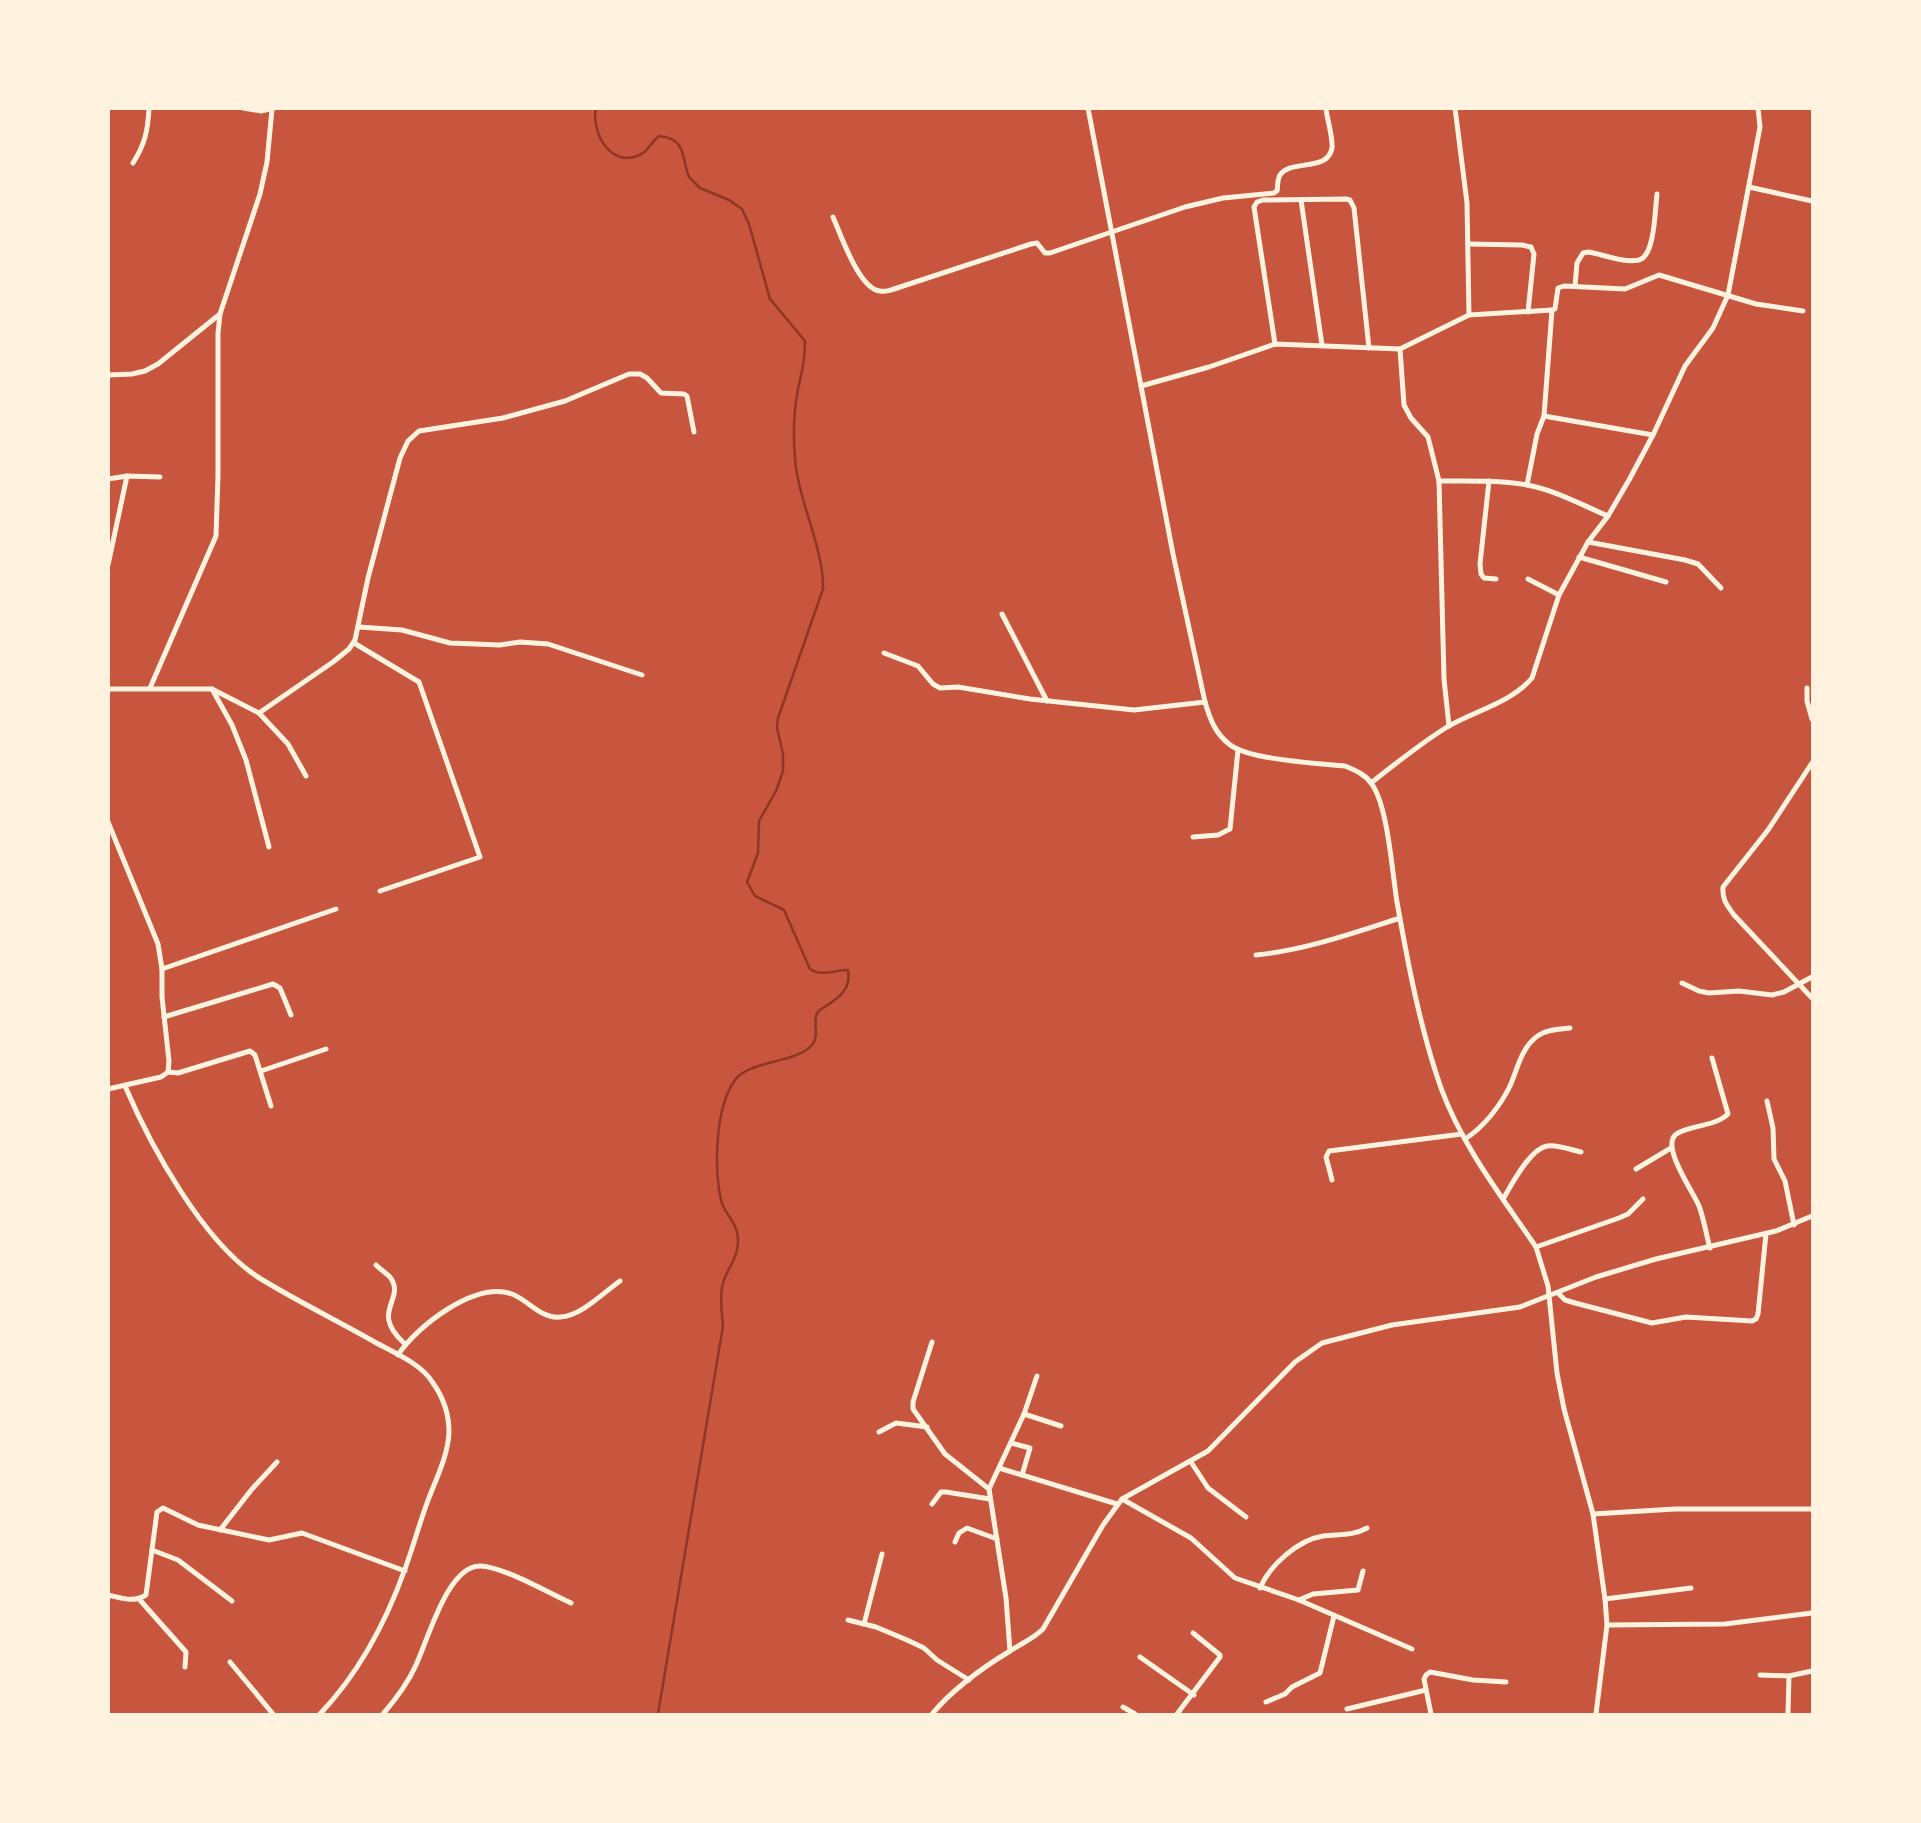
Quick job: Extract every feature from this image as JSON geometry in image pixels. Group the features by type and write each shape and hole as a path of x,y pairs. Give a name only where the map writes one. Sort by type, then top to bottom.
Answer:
{"street":[{"path":"134,163 144,146 148,132 149,108"},
{"path":"150,688 216,536 220,314 260,194 273,109 261,111 243,108"},
{"path":"1088,108 1175,565 1212,725 1238,750 1345,766 1357,771 1371,783 1383,814 1419,1011 1441,1088 1463,1136 1536,1247 1550,1296 1557,1373 1564,1409 1593,1514 1605,1599 1607,1625 1595,1714"},
{"path":"833,217 867,285 878,292 891,290 1031,244 1037,243 1045,253 1050,253 1185,207 1223,198 1277,191 1278,179 1286,170 1312,164 1330,154 1332,145 1326,108"},
{"path":"1455,108 1467,203 1469,315"},
{"path":"1371,783 1448,726 1506,698 1526,684 1539,662 1559,595 1588,542 1608,516 1653,435 1685,366 1713,328 1728,295 1760,127 1758,108"},
{"path":"1749,187 1812,201"},
{"path":"1575,286 1577,263 1583,253 1631,260 1647,256 1657,194"},
{"path":"1275,344 1254,207 1257,202 1264,200 1346,200 1353,203 1369,348"},
{"path":"1301,200 1322,345"},
{"path":"1468,244 1531,247 1534,254 1528,312"},
{"path":"1527,485 1537,434 1544,416 1552,310 1555,309 1558,288 1575,286 1625,289 1659,275 1756,303 1803,311"},
{"path":"1142,386 1275,344 1401,349 1469,315 1552,310"},
{"path":"108,375 132,374 158,364 220,314"},
{"path":"1401,349 1404,405 1411,418 1428,437 1439,481 1444,679 1448,726"},
{"path":"259,713 333,662 354,643 400,458 408,441 419,431 503,418 565,401 620,377 640,374 661,393 684,394 687,397 694,432"},
{"path":"1544,416 1653,435"},
{"path":"108,479 127,476 160,477"},
{"path":"108,565 127,476"},
{"path":"1439,481 1489,481 1527,485 1608,516"},
{"path":"1489,481 1480,574 1484,578 1496,579"},
{"path":"1588,542 1685,559 1698,564 1721,588"},
{"path":"1579,557 1666,582"},
{"path":"1528,579 1559,595"},
{"path":"1002,614 1047,701"},
{"path":"359,627 402,630 450,643 548,644 642,675"},
{"path":"354,643 419,682 480,857 380,891"},
{"path":"884,653 918,666 936,687 958,687 1047,701 1134,710 1163,709 1205,702"},
{"path":"1807,688 1812,719"},
{"path":"108,689 212,689 259,713 288,744 306,776"},
{"path":"212,689 232,725 246,760 270,847"},
{"path":"1193,837 1218,835 1230,830 1238,750"},
{"path":"1812,763 1769,830 1723,887 1722,895 1734,915 1812,998"},
{"path":"108,822 158,944 169,1061 167,1072 162,1077 108,1089"},
{"path":"162,969 335,909"},
{"path":"1256,955 1281,953 1326,942 1400,918"},
{"path":"1682,983 1709,993 1739,991 1772,995 1801,985 1812,977"},
{"path":"164,1017 273,984 280,988 291,1015"},
{"path":"1332,1180 1326,1157 1329,1151 1463,1136 1483,1126 1509,1086 1516,1065 1529,1045 1547,1031 1570,1028"},
{"path":"261,1071 326,1049"},
{"path":"167,1072 178,1073 250,1051 256,1055 271,1106"},
{"path":"1710,1248 1699,1206 1671,1148 1671,1141 1677,1133 1721,1119 1728,1114 1712,1058"},
{"path":"125,1086 141,1124 168,1171 237,1262 260,1279 398,1354 424,1372 432,1380 447,1412 449,1433 443,1460 405,1570 381,1625 352,1678 320,1714"},
{"path":"1767,1101 1773,1128 1774,1159 1785,1181 1794,1225"},
{"path":"1503,1199 1538,1149 1550,1146 1581,1152"},
{"path":"1636,1169 1671,1148"},
{"path":"1536,1247 1628,1214 1643,1199"},
{"path":"932,1714 969,1680 1010,1651 1031,1640 1043,1629 1122,1499 1209,1451 1294,1362 1322,1343 1392,1325 1520,1307 1596,1277 1656,1259 1766,1234 1812,1216"},
{"path":"1558,1293 1565,1300 1652,1323 1686,1317 1752,1321 1758,1314 1766,1234"},
{"path":"376,1265 390,1277 394,1286 394,1297 387,1314 388,1326 405,1344"},
{"path":"398,1354 405,1344 461,1300 501,1291 514,1294 551,1317 559,1318 582,1308 620,1281"},
{"path":"932,1342 913,1409 945,1454 989,1489"},
{"path":"1010,1651 1006,1598 989,1489 1024,1414 1037,1376"},
{"path":"1024,1414 1061,1426"},
{"path":"879,1432 896,1423 927,1427"},
{"path":"1011,1443 1030,1448 1022,1475"},
{"path":"220,1530 277,1462"},
{"path":"1191,1462 1208,1488 1246,1517"},
{"path":"999,1468 1117,1504"},
{"path":"932,1504 942,1492 990,1499"},
{"path":"1122,1499 1191,1538 1235,1578 1300,1600 1412,1649"},
{"path":"108,1595 130,1600 146,1595 157,1512 163,1508 198,1525 269,1540 302,1533 405,1570"},
{"path":"1593,1514 1675,1508 1812,1508"},
{"path":"956,1542 959,1533 967,1528 997,1539"},
{"path":"1260,1588 1264,1577 1276,1564 1304,1544 1315,1538 1351,1534 1367,1528"},
{"path":"152,1550 178,1560 232,1601"},
{"path":"864,1624 882,1554"},
{"path":"383,1714 398,1697 415,1667 450,1587 464,1570 478,1566 494,1568 571,1603"},
{"path":"1300,1600 1313,1594 1358,1590 1363,1571"},
{"path":"1605,1599 1690,1588"},
{"path":"139,1599 186,1652 185,1667"},
{"path":"1607,1625 1725,1624 1812,1613"},
{"path":"1266,1702 1285,1694 1292,1687 1320,1672 1334,1616"},
{"path":"848,1620 901,1637 924,1648 937,1660 969,1680"},
{"path":"1177,1714 1219,1660 1220,1654 1193,1633"},
{"path":"1140,1657 1194,1695"},
{"path":"230,1662 273,1714"},
{"path":"1760,1675 1788,1676 1812,1671"},
{"path":"1431,1714 1424,1679 1430,1672 1473,1680 1506,1682"},
{"path":"1788,1676 1788,1714"},
{"path":"1347,1709 1426,1690"},
{"path":"1123,1707 1135,1714"}],"waterway":[{"path":"596,108 599,135 603,143 616,155 625,158 639,156 659,136 668,138 679,146 689,177 700,188 729,200 742,209 749,224 770,299 805,341 795,414 795,458 819,557 823,589 778,718 783,771 776,791 759,821 758,853 747,882 755,896 784,910 810,969 823,973 848,970 849,978 841,995 817,1013 816,1036 812,1045 795,1056 761,1065 742,1074 735,1080 723,1106 717,1172 723,1205 737,1232 738,1245 722,1288 723,1326 658,1714"}]}
